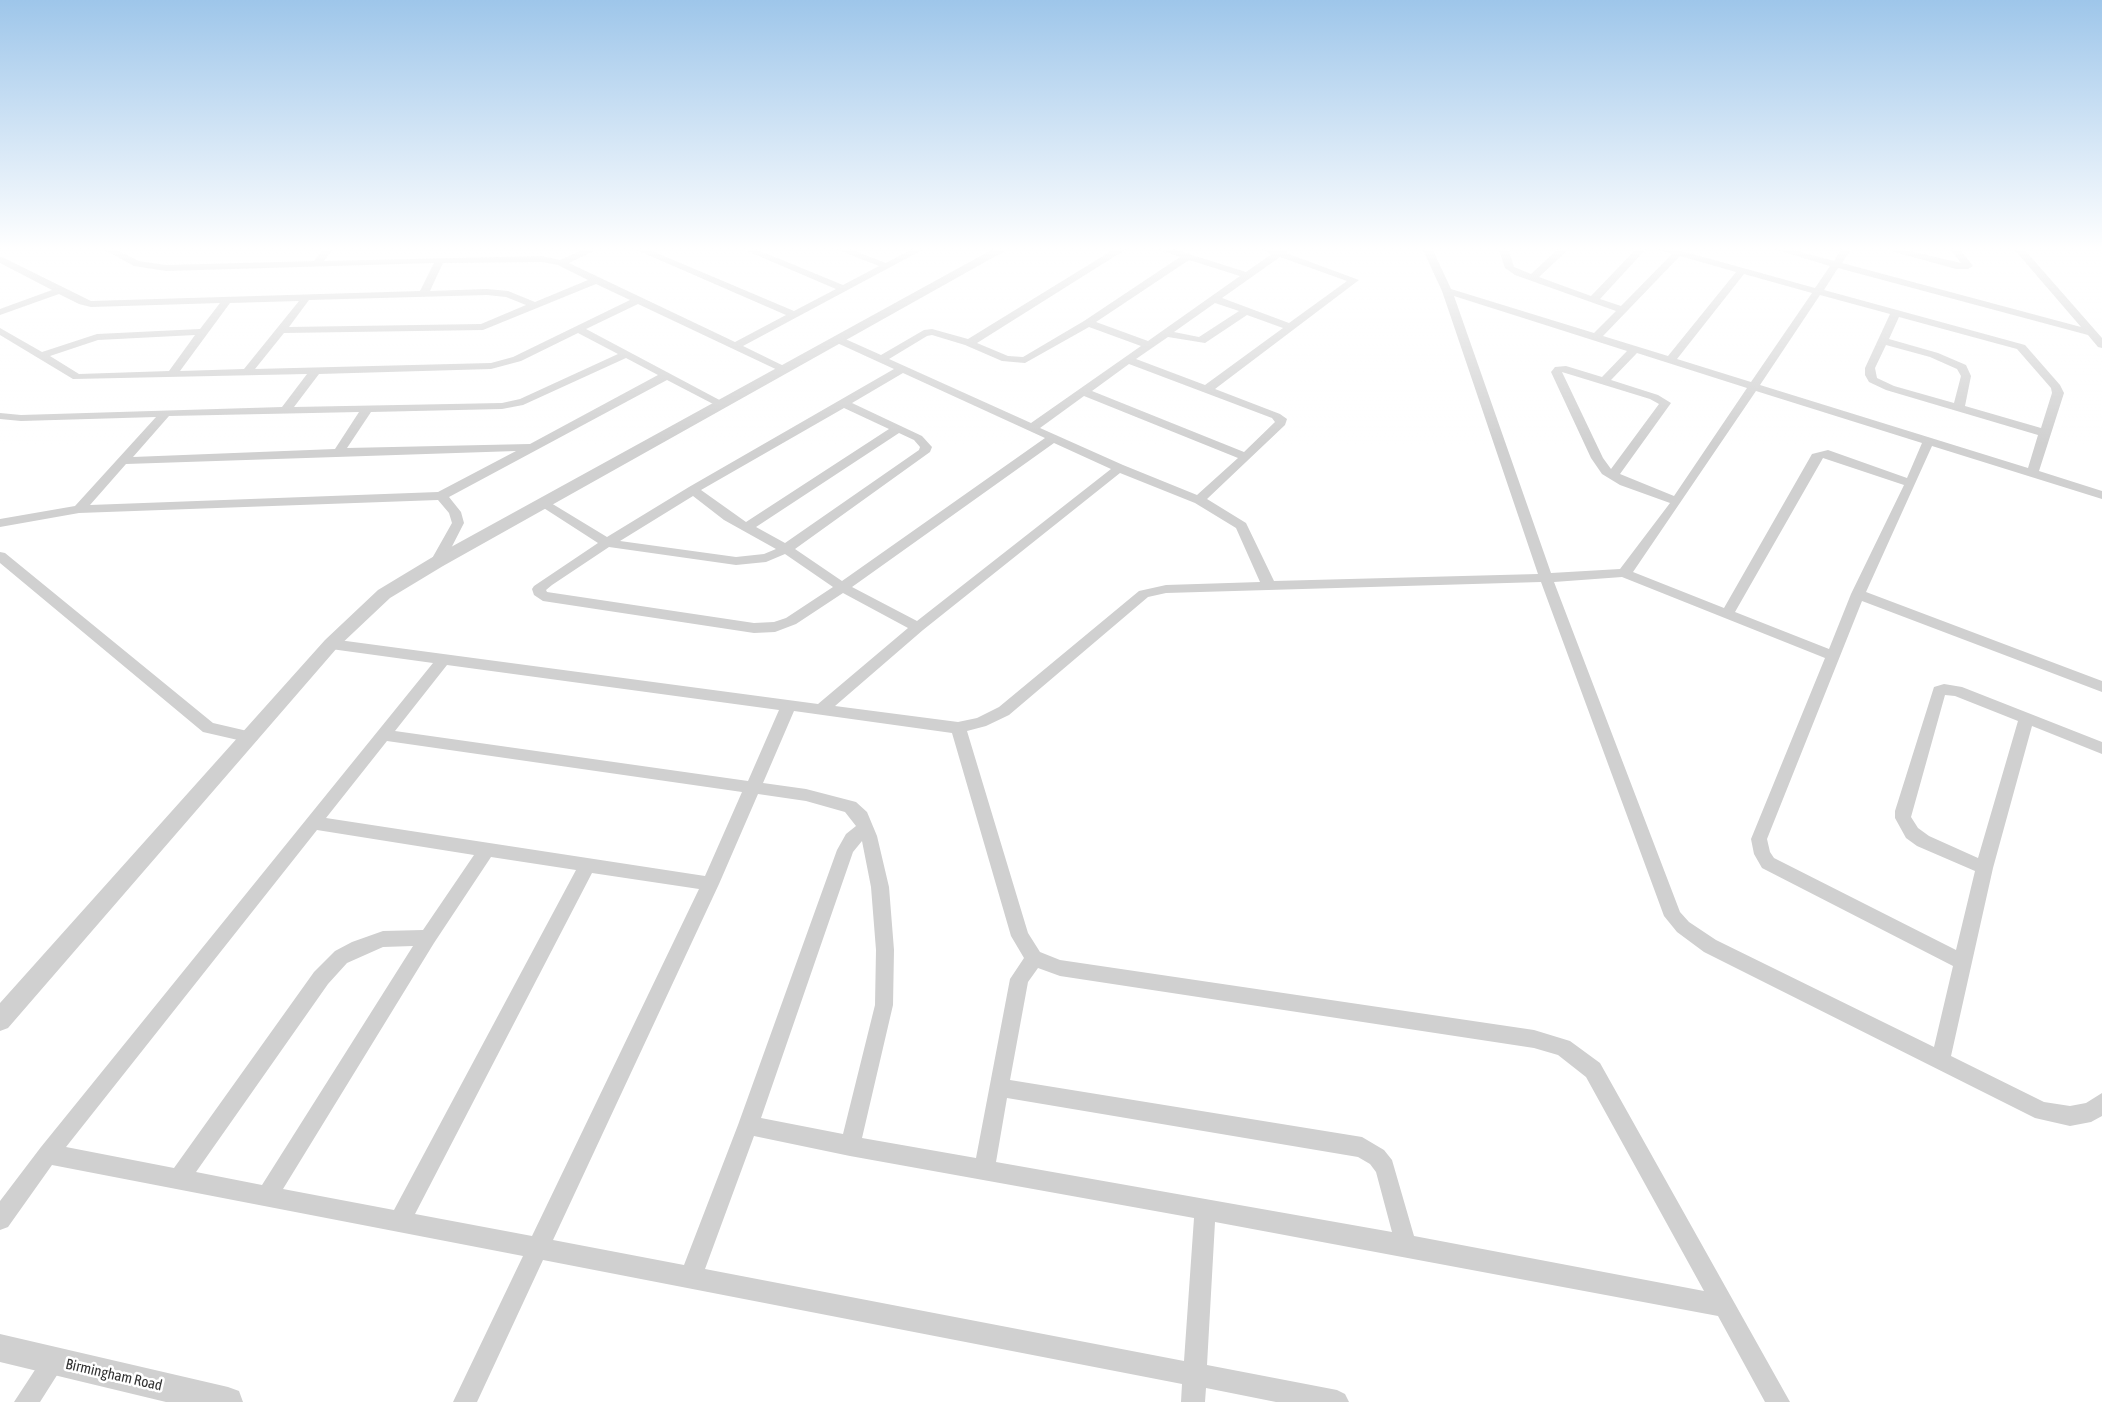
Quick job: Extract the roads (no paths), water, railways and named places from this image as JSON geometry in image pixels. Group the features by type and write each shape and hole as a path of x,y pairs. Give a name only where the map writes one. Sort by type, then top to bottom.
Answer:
{"street":[{"path":"173,373 217,313"},
{"path":"248,371 293,313"},
{"path":"280,330 484,327 516,313"},
{"path":"0,331 76,376 491,366 517,359 611,313"},
{"path":"665,313 784,370"},
{"path":"790,313 794,315"},
{"path":"734,347 797,313"},
{"path":"0,1020 331,644 384,594 542,503 887,313"},
{"path":"968,343 1016,313"},
{"path":"880,360 924,333 944,334 1006,359 1025,360 1102,313"},
{"path":"1032,428 1195,313"},
{"path":"1166,334 1201,341 1242,313"},
{"path":"1253,313 1290,326"},
{"path":"1206,390 1307,313"},
{"path":"1455,313 1546,578 1672,916 1683,927 1710,946 1940,1062 2042,1111 2070,1116 2091,1112 2102,1104"},
{"path":"1520,313 2102,495"},
{"path":"1596,337 1619,313"},
{"path":"1671,360 1708,313"},
{"path":"1623,573 1629,568 1677,500 1802,313"},
{"path":"1895,313 1870,368 1870,375 1873,380 1890,388 2044,433"},
{"path":"1901,313 2010,342 2025,349 2058,392 2032,473"},
{"path":"2020,313 2092,333"},
{"path":"2075,313 2102,345"},
{"path":"1088,323 1149,345"},
{"path":"579,329 721,404"},
{"path":"42,355 97,337 204,332"},
{"path":"0,343 12,338"},
{"path":"839,340 1118,468 1199,500 1241,526 1269,586"},
{"path":"1882,340 1934,355 1962,367 1966,376 1959,407"},
{"path":"1604,381 1634,349"},
{"path":"0,416 21,418 515,405 626,354"},
{"path":"1129,360 1281,419 1280,423 1246,457 1199,500"},
{"path":"286,410 317,369"},
{"path":"1612,476 1665,404 1654,397 1566,369 1559,369 1556,372 1597,458 1612,476 1677,500"},
{"path":"901,370 842,402 607,543 547,582 539,589 541,595 548,598 754,628 775,627 791,621 842,587 1053,438"},
{"path":"0,523 79,509 441,496 667,375"},
{"path":"1082,391 1246,457"},
{"path":"542,503 607,543 716,560 747,562 766,558 786,549 920,457 926,447 924,442 899,428 842,402"},
{"path":"339,452 368,408"},
{"path":"79,509 166,413"},
{"path":"746,528 899,428"},
{"path":"1929,440 1912,483 1858,594 1760,838 1762,854 1768,863 1962,962"},
{"path":"122,461 339,452 530,448"},
{"path":"1727,614 1816,457 1821,454 1828,454 1912,483"},
{"path":"822,709 918,627 1118,468"},
{"path":"693,490 728,517 786,549 842,587 918,627"},
{"path":"437,562 455,532 458,523 455,512 441,496"},
{"path":"0,556 208,728 251,737"},
{"path":"331,644 822,709 930,726 958,728 981,722 1004,711 1144,594 1166,590 1546,578 1623,573 1833,656"},
{"path":"1858,594 2102,687"},
{"path":"0,1219 48,1154 314,824 444,659"},
{"path":"1984,868 1923,841 1912,833 1907,826 1903,811 1939,691 1944,689 1957,691 2102,748"},
{"path":"465,1402 710,884 789,705"},
{"path":"1940,1062 1984,868 2026,719"},
{"path":"958,728 1020,936 1034,958 1060,968 1534,1039 1563,1047 1593,1070 1778,1402"},
{"path":"384,735 806,795 850,807 861,817 880,887 885,950 884,1006 850,1146"},
{"path":"314,824 710,884"},
{"path":"691,1276 748,1125 846,850 852,839 865,828"},
{"path":"266,1197 428,938 486,851"},
{"path":"399,1222 587,866"},
{"path":"178,1180 321,978 341,957 383,939 428,938"},
{"path":"984,1169 998,1087 1020,979 1034,958"},
{"path":"998,1087 1362,1147 1377,1157 1385,1168 1406,1245"},
{"path":"748,1125 850,1146 984,1169 1205,1211 1406,1245 1723,1306"},
{"path":"48,1154 538,1250 691,1276 1336,1402"},
{"path":"1193,1402 1205,1211"},
{"name":"Birmingham Road","path":"0,1348 228,1402"},
{"path":"26,1402 54,1361"}]}
